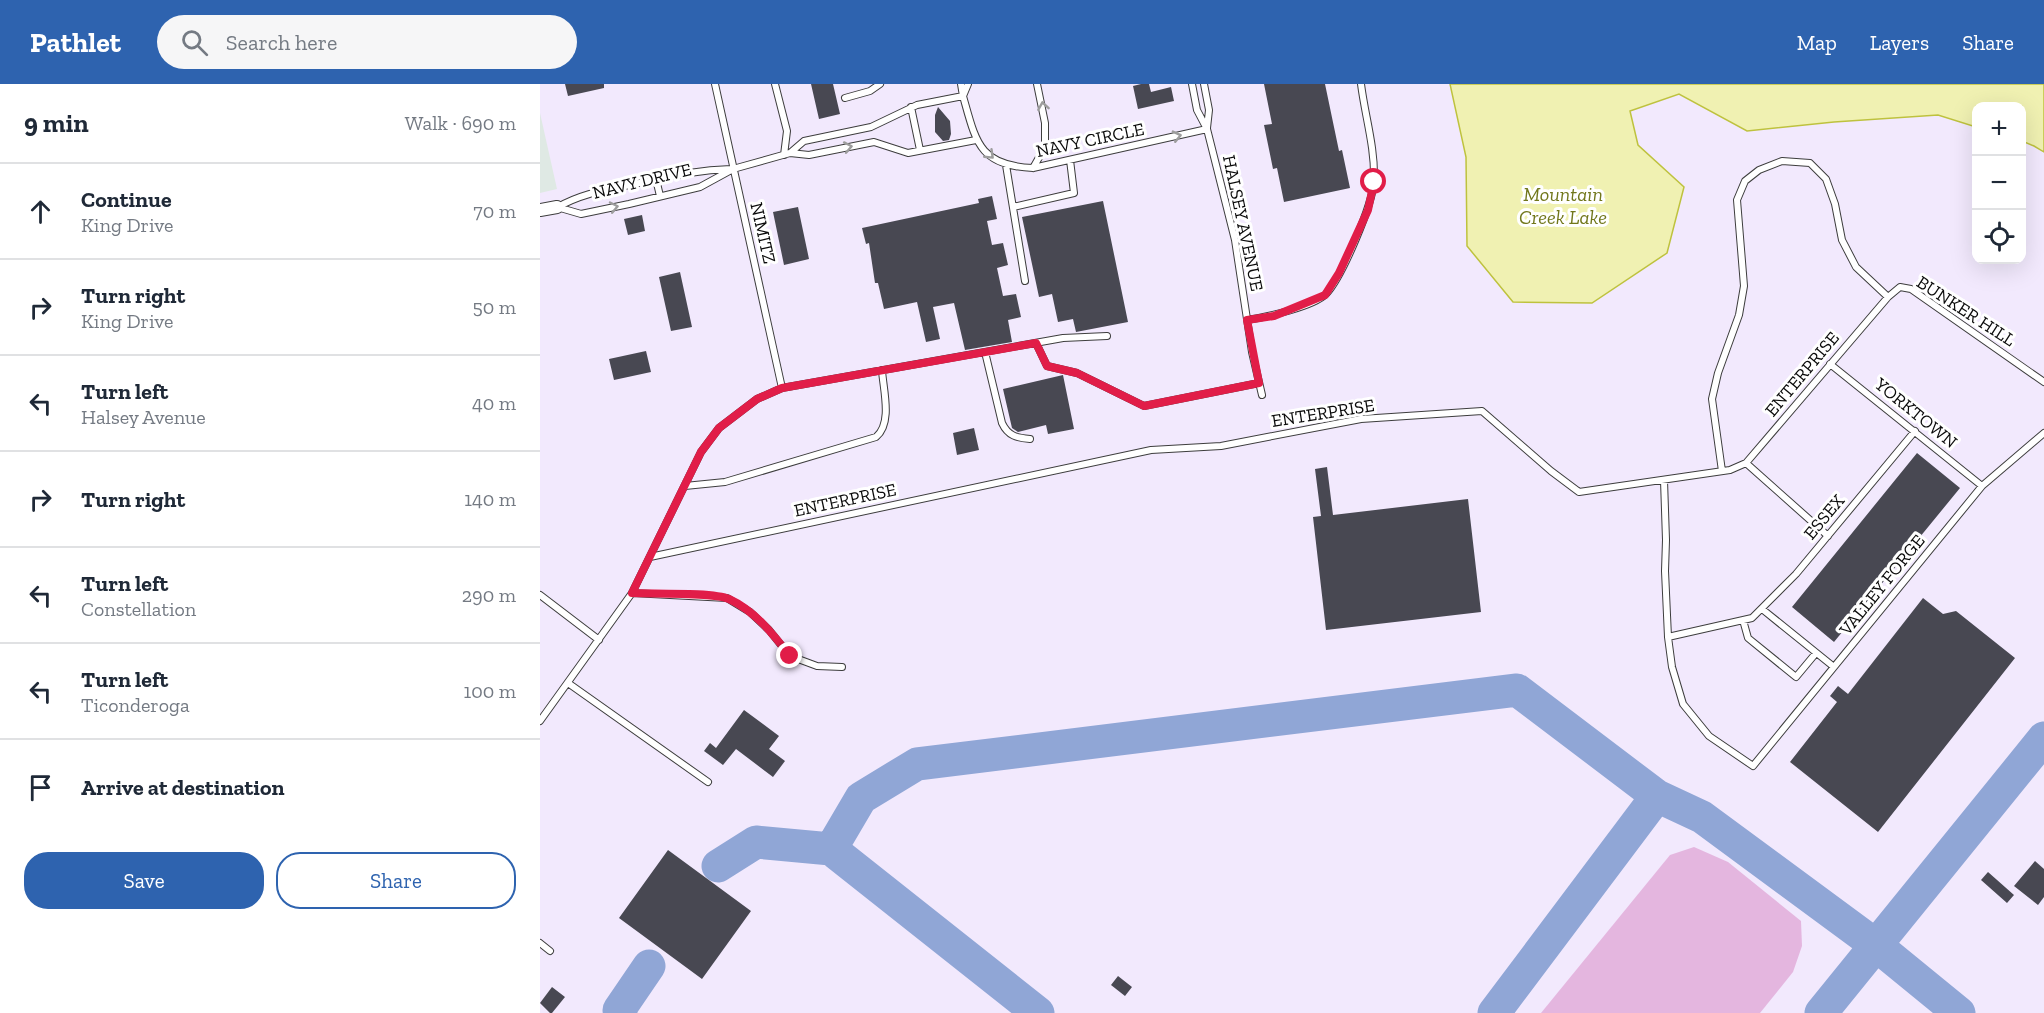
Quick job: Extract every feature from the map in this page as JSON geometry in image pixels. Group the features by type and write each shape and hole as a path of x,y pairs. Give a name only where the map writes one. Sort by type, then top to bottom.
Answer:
{"street":[{"name":"NAVY DRIVE","path":"540,210 557,207"}],"lane":[{"name":"NIMITZ","path":"715,84 782,388"},
{"path":"775,84 787,131 787,154"},
{"path":"845,98 870,91 880,84"},
{"path":"960,84 976,140 994,160 1006,165 1025,281"},
{"path":"963,96 968,84"},
{"path":"1033,168 1045,147 1045,123 1037,84"},
{"name":"HALSEY AVENUE","path":"1192,84 1197,110 1207,129 1235,240 1247,320 1262,395"},
{"name":"HALSEY AVENUE","path":"1204,84 1209,110 1207,129"},
{"path":"1247,320 1274,316 1325,295 1339,273 1368,210 1374,182 1371,131 1361,84"},
{"name":"NAVY DRIVE","path":"787,154 804,141 871,127 911,107 963,96"},
{"path":"911,107 920,150"},
{"name":"NAVY CIRCLE","path":"1006,165 1033,168 1207,129"},
{"name":"NAVY DRIVE","path":"557,207 581,214 700,187 734,170 787,154 809,155 874,142 908,153 976,140"},
{"path":"1013,207 1074,193 1070,160"},
{"path":"1722,471 1712,399 1718,374 1739,315 1744,286 1737,200 1745,181 1759,170 1782,161 1810,163 1826,179 1835,204 1842,240 1856,267 1888,297"},
{"name":"NAVY DRIVE","path":"557,207 577,196 656,179 700,170 734,170"},
{"path":"656,179 660,196"},
{"name":"ENTERPRISE","path":"650,557 1151,450 1221,446 1361,419 1482,411 1551,471 1579,492 1730,470 1746,463 1888,297 1900,287"},
{"name":"BUNKER HILL","path":"1900,287 1911,289 2044,382"},
{"path":"540,721 632,593 701,452 719,428 757,399 782,388 882,370 1062,338 1107,336"},
{"path":"1036,343 1047,366 1077,373 1144,406 1259,383"},
{"path":"985,352 1006,432 1018,438 1030,440"},
{"name":"YORKTOWN","path":"1830,364 1982,486"},
{"path":"685,486 725,482 876,437 884,429 882,370"},
{"name":"ESSEX","path":"1743,620 1752,618 1796,574 1916,431"},
{"name":"VALLEY FORGE","path":"1668,638 1672,667 1683,704 1709,736 1753,766 1982,486 2044,433"},
{"path":"1746,463 1828,536"},
{"path":"1664,480 1668,638 1743,620 1748,638 1796,677 1816,653"},
{"path":"632,593 727,598 750,612 769,630 790,656 817,666 842,667"},
{"path":"540,595 598,640"},
{"path":"1762,609 1834,667"},
{"path":"568,683 708,782"},
{"path":"540,943 550,951"}],"shaded area":[{"path":"540,113 557,189 540,193"},
{"path":"1694,847 1728,862 1801,921 1802,946 1793,972 1760,1013 1541,1013 1670,855"}],"water":[{"name":"Mountain Creek Lake","path":"1450,84 2044,84 2044,152 2026,143 2026,102 1972,102 1972,126 1938,115 1747,131 1679,94 1630,111 1638,145 1684,187 1667,253 1592,303 1513,302 1467,246 1466,157"}],"building":[{"path":"565,84 604,84 604,88 568,96"},
{"path":"811,84 833,84 840,114 819,119"},
{"path":"1149,84 1151,92 1171,87 1174,101 1138,109 1133,86"},
{"path":"1264,84 1325,84 1339,151 1342,150 1350,188 1284,202 1277,168 1273,169 1264,125 1272,124"},
{"path":"938,107 950,121 949,140 943,141 935,132 935,115"},
{"path":"992,196 997,219 987,221 992,245 1003,243 1008,265 997,268 1003,296 1016,294 1021,317 1008,320 1012,342 965,350 954,303 933,307 940,339 926,342 917,302 884,309 878,283 875,283 869,243 866,244 862,228 979,203 978,199"},
{"path":"1103,201 1128,322 1076,332 1073,319 1058,322 1052,294 1039,297 1022,217"},
{"path":"798,207 809,259 784,265 773,212"},
{"path":"642,215 645,231 628,235 624,219"},
{"path":"680,272 692,327 671,331 659,277"},
{"path":"646,351 651,372 614,380 609,359"},
{"path":"1063,375 1074,429 1048,434 1046,425 1018,432 1012,428 1003,389"},
{"path":"974,428 979,450 957,455 953,433"},
{"path":"1917,453 1960,488 1834,642 1792,607"},
{"path":"1327,467 1333,515 1468,499 1481,612 1326,630 1313,517 1321,516 1315,469"},
{"path":"1923,598 1943,614 1956,611 2015,658 1878,832 1790,762 1837,702 1830,696 1838,686 1848,694"},
{"path":"744,710 779,736 769,749 785,761 773,777 736,749 723,765 704,751 710,743 716,748"},
{"path":"668,850 751,911 702,979 619,918"},
{"path":"2035,861 2044,869 2044,897 2038,905 2014,886"},
{"path":"1988,872 2014,895 2007,903 1981,880"},
{"path":"1118,976 1132,987 1125,996 1111,985"},
{"path":"552,987 565,997 550,1013 540,1003"}],"taxiway":[{"path":"831,849 861,798 917,764 1517,690 1657,796"},
{"path":"1821,1013 2044,738"},
{"path":"1494,1013 1657,796 1702,817 1877,946 1959,1013"},
{"path":"718,866 756,842 831,849 1038,1013"},
{"path":"621,1013 619,1010 649,966"}],"route":[{"path":"790,656 769,630 750,612 727,598 632,593 701,452 719,428 757,399 782,388 1036,343 1047,366 1077,373 1144,406 1259,383 1247,320 1274,316 1325,295 1339,273 1368,210 1374,182"}]}
